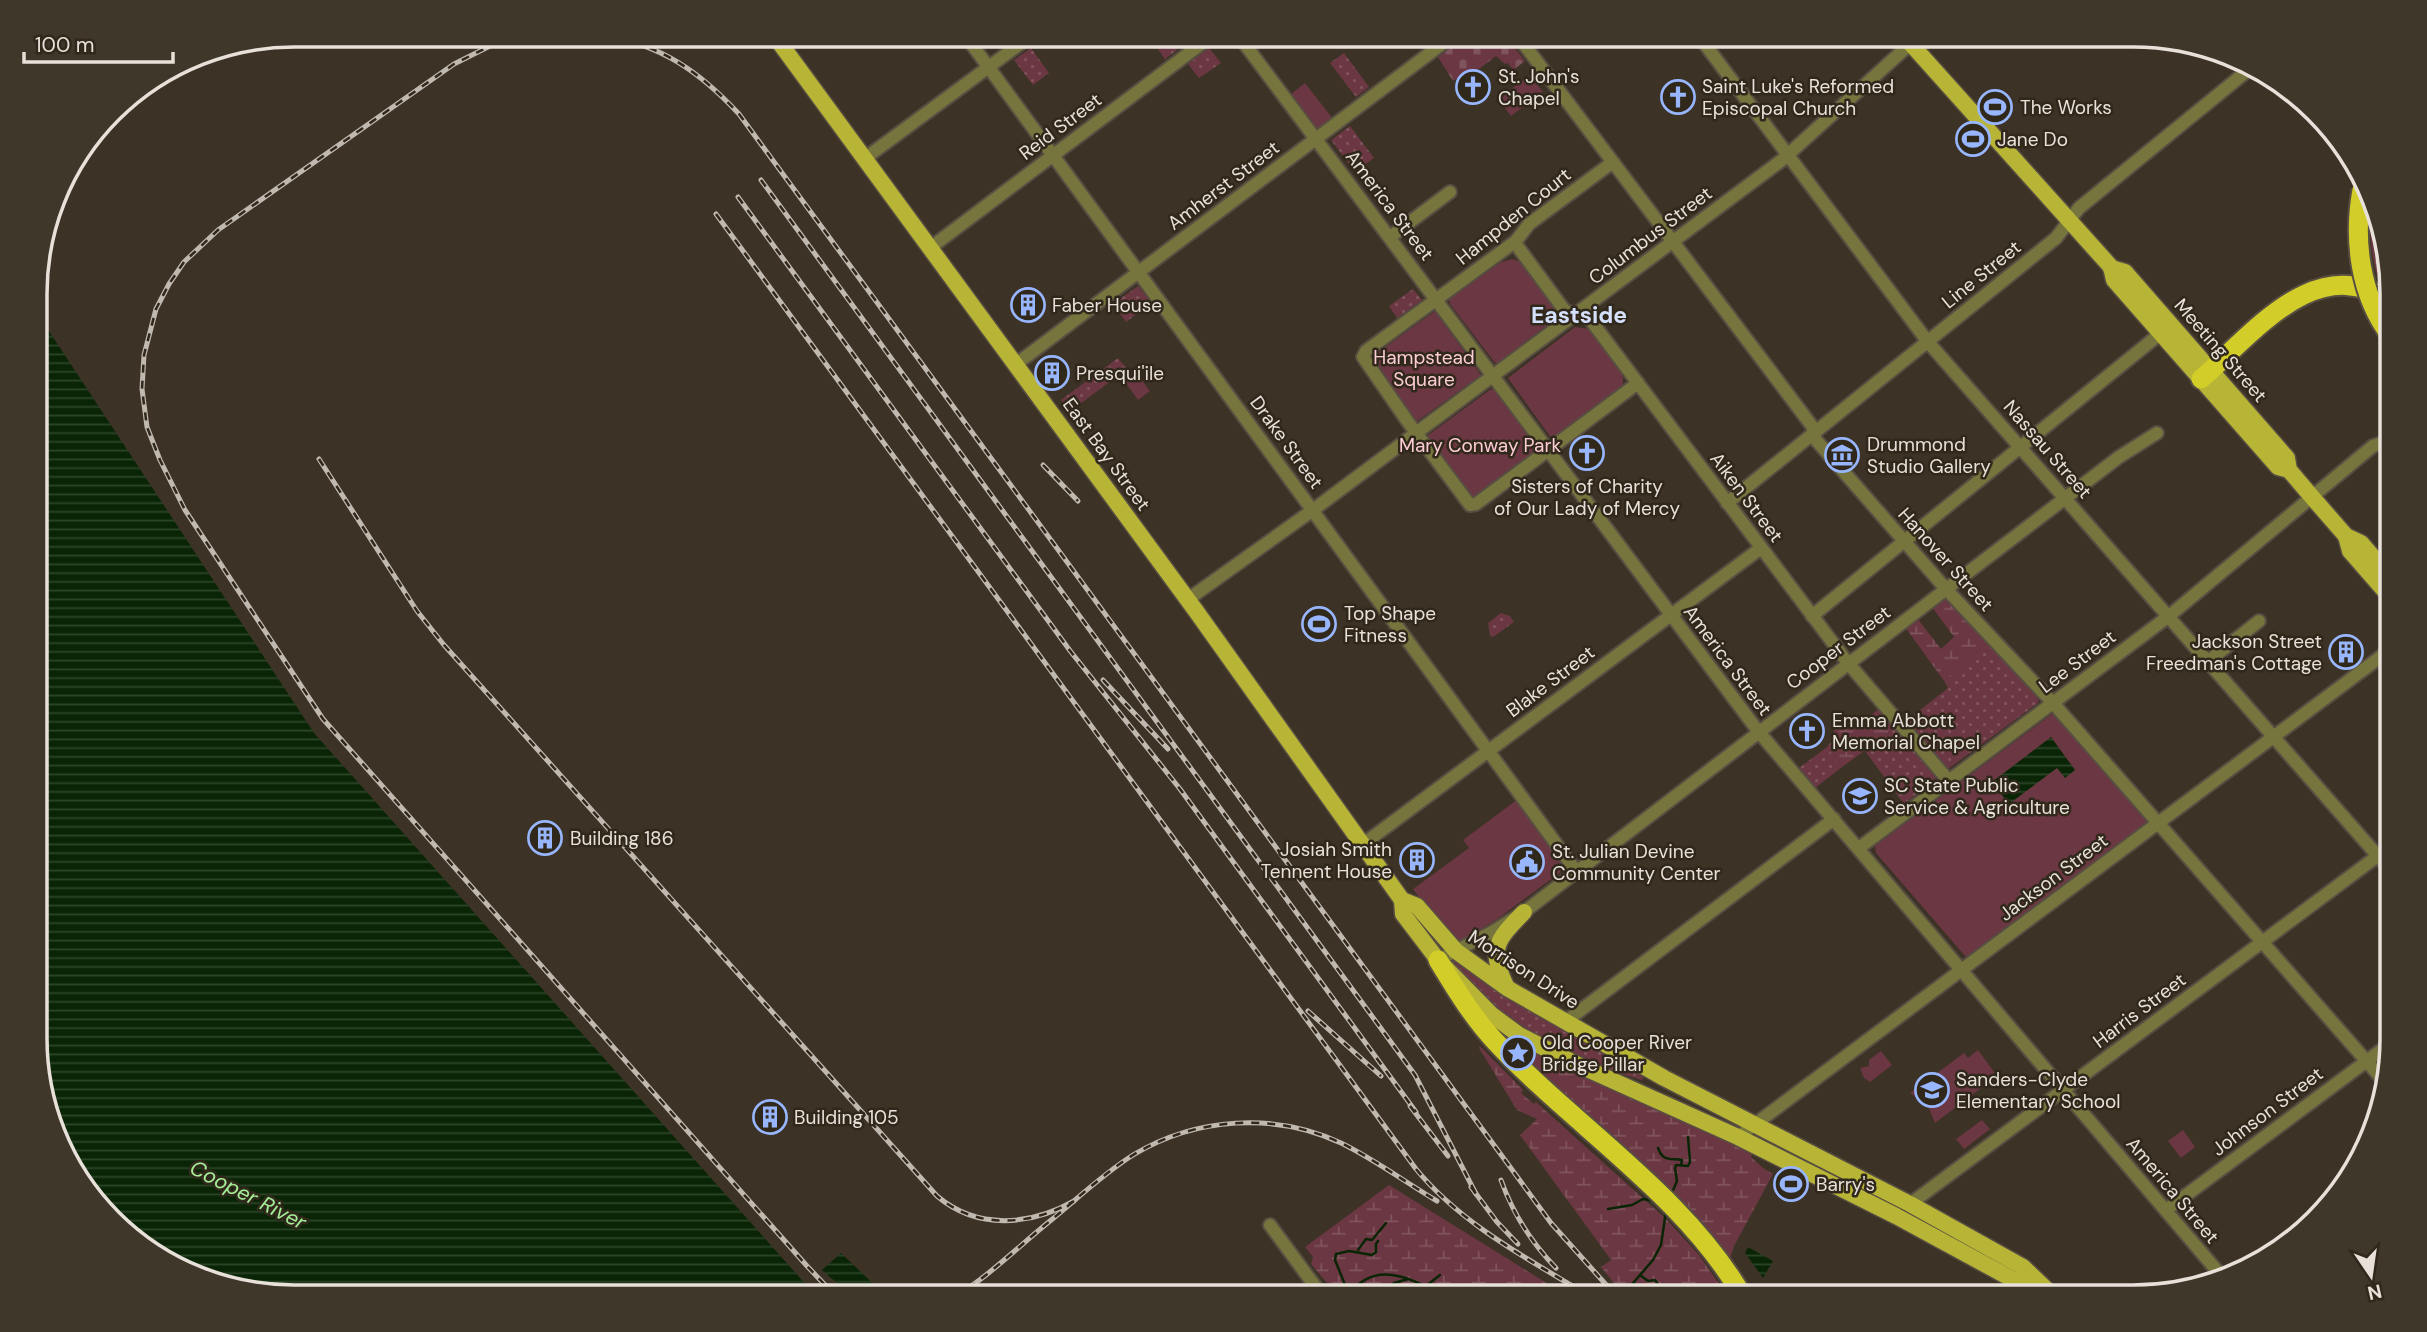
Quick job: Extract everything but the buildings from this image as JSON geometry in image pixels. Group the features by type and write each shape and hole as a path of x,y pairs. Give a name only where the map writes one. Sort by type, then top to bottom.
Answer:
{"highway":[{"path":"2361,200 2358,249 2371,301 2379,315"},
{"path":"2206,375 2289,303 2319,288 2336,285 2366,288 2379,296"},
{"path":"1447,956 1464,1003 1492,1038 1525,1072 1676,1211 1714,1253 1735,1285"}],"main road":[{"name":"East Bay Street","path":"783,47 1187,600 1402,900"},
{"name":"Meeting Street","path":"1919,47 2111,268 2114,280 2161,333 2287,458 2289,470 2312,497 2346,536 2361,543 2379,564"},
{"name":"Meeting Street","path":"2111,268 2125,272 2206,375"},
{"name":"Meeting Street","path":"2346,536 2350,551 2379,585"},
{"name":"Morrison Drive","path":"1402,900 1403,914 1447,956 1492,1015 1519,1035 1576,1065 1738,1137 2025,1285"},
{"path":"1507,988 1495,960 1497,944 1524,912"},
{"name":"Morrison Drive","path":"1447,956 1754,1125 2023,1267 2040,1285"}],"street":[{"name":"Drake Street","path":"974,47 1577,871"},
{"path":"864,159 1016,47"},
{"name":"Reid Street","path":"930,248 1197,47"},
{"name":"America Street","path":"1247,47 1758,731 2217,1270"},
{"name":"Amherst Street","path":"1016,365 1438,47"},
{"name":"Hanover Street","path":"1526,47 1812,426 1815,440 1946,589 2053,703 2377,1073"},
{"name":"Nassau Street","path":"1707,47 1928,342 2378,856"},
{"name":"Columbus Street","path":"1187,600 1313,510 1788,155 1902,47"},
{"name":"Line Street","path":"1727,503 2056,238 2079,208 2244,74"},
{"name":"Hampden Court","path":"1415,433 1366,365 1363,357 1366,351 1514,243 1530,224 1613,162"},
{"path":"1390,237 1450,192"},
{"name":"Aiken Street","path":"1514,243 1562,308 1589,318 1848,663 1949,781"},
{"path":"1812,616 2161,333"},
{"path":"1415,433 1470,505 1476,504 1638,383"},
{"name":"Cooper Street","path":"1447,956 1524,912 2119,457 2157,433"},
{"name":"Lee Street","path":"1859,849 2169,616 2373,446 2379,444"},
{"name":"Blake Street","path":"1362,845 1761,548"},
{"path":"2207,662 2259,621"},
{"name":"Jackson Street","path":"1738,1137 2379,657"},
{"path":"1565,1021 1834,819"},
{"name":"Harris Street","path":"1910,1205 2378,856"},
{"name":"Johnson Street","path":"2166,1210 2379,1052"},
{"path":"1270,1225 1314,1285"}],"green space":[{"path":"1156,47 1175,47 1177,50 1165,59"},
{"path":"1452,47 1514,47 1525,61 1513,70 1508,63 1505,64 1496,56 1471,75 1469,72 1453,81 1438,57"},
{"path":"1031,48 1049,73 1033,85 1014,60"},
{"path":"1209,48 1221,63 1199,78 1188,64"},
{"path":"1344,53 1369,87 1356,97 1330,63"},
{"path":"1530,75 1543,92 1511,116 1498,99"},
{"path":"1305,83 1333,119 1319,129 1291,94"},
{"path":"1350,126 1374,158 1355,172 1331,140"},
{"path":"2371,231 2378,262 2379,282 2374,261"},
{"path":"1513,259 1522,263 1560,315 1495,363 1450,304 1449,299 1501,262"},
{"path":"1138,286 1151,303 1126,322 1113,304"},
{"path":"1413,289 1422,300 1397,318 1389,306"},
{"name":"Hampstead Square","path":"1435,311 1481,375 1416,422 1373,360 1376,354"},
{"path":"1575,327 1590,329 1607,349 1622,372 1622,388 1556,439 1552,439 1508,378"},
{"path":"1118,358 1127,369 1069,412 1061,400"},
{"path":"1127,370 1130,373 1134,370 1150,391 1138,400 1120,375"},
{"name":"Mary Conway Park","path":"1491,389 1497,391 1537,450 1473,499 1427,436"},
{"path":"1946,599 1988,642 1944,681 1905,627 1917,618 1941,649 1954,637 1932,607"},
{"path":"1501,613 1510,616 1514,622 1493,637 1490,636 1488,623"},
{"path":"1988,642 2039,699 2038,703 1948,769 1905,722 1948,688 1944,681"},
{"path":"1879,709 1895,729 1842,767 1827,747 1833,740 1834,730 1850,719 1857,725"},
{"path":"2052,714 2145,816 2147,822 1966,957 1876,853 1875,846"},
{"path":"1895,729 1936,778 1904,804 1865,751"},
{"path":"1827,747 1842,767 1815,788 1799,768"},
{"path":"1518,799 1565,869 1496,920 1459,942 1448,937 1413,889 1469,848 1463,840"},
{"path":"1452,957 1645,1074 1642,1080 1608,1070 1542,1043 1492,1006 1448,961"},
{"path":"1505,1039 1753,1152 1751,1157 1773,1174 1734,1246 1729,1262"},
{"path":"1480,1046 1523,1090 1521,1093 1534,1104 1536,1102 1666,1219 1699,1255 1720,1285 1612,1285 1614,1283 1601,1267 1611,1260 1520,1135 1537,1119 1517,1110"},
{"path":"1978,1050 1997,1076 1935,1123 1928,1106 1910,1093 1964,1053 1968,1058"},
{"path":"1881,1051 1892,1065 1870,1082 1864,1078 1860,1068 1869,1066 1869,1060"},
{"path":"1982,1120 1990,1129 1964,1149 1956,1139"},
{"path":"2183,1130 2195,1147 2181,1158 2168,1141"},
{"path":"1389,1185 1550,1285 1329,1285 1311,1264 1313,1257 1305,1247"}],"water":[{"name":"Cooper River","path":"47,328 314,733 806,1285 262,1283 215,1272 171,1252 144,1234 98,1188 80,1161 60,1117 49,1070 47,1037"},
{"path":"2051,737 2075,770 2065,778 2057,768 2009,804 1992,782"},
{"path":"1748,1247 1773,1261 1763,1278 1745,1253"},
{"path":"841,1253 874,1285 841,1285 822,1270"}],"waterway":[{"path":"1671,1195 1677,1181 1676,1165 1688,1166 1690,1162 1688,1137"},
{"path":"1658,1148 1665,1157 1682,1160 1681,1165"},
{"path":"1608,1209 1632,1205 1643,1199 1655,1201"},
{"path":"1631,1285 1653,1260 1661,1245 1666,1211"},
{"path":"1358,1250 1366,1239 1372,1240 1386,1223"},
{"path":"1345,1285 1335,1260 1336,1254 1349,1251 1372,1255 1376,1252 1378,1241"},
{"path":"1358,1285 1382,1275 1394,1275 1422,1285"},
{"path":"1427,1285 1440,1275"},
{"path":"1640,1275 1648,1281 1655,1280 1659,1285"},
{"path":"1391,1285 1408,1279"}],"railway":[{"path":"488,47 454,64 218,230 184,262 156,309 144,355 142,389 147,427 185,510 323,719 825,1285"},
{"path":"646,47 678,62 694,73 739,114 1551,1223 1606,1285"},
{"path":"761,180 1415,1075 1476,1194"},
{"path":"738,197 1071,652 1180,789 1416,1112"},
{"path":"716,214 1416,1169 1434,1189 1476,1224 1571,1285"},
{"path":"319,459 417,611 444,645 937,1196 969,1215 1004,1221 1040,1216 1074,1201"},
{"path":"1043,465 1078,501"},
{"path":"1103,680 1168,749"},
{"path":"1308,1011 1381,1076"},
{"path":"1410,1106 1448,1156"},
{"path":"973,1285 1122,1162 1157,1142 1209,1126 1263,1123 1316,1133 1353,1149 1437,1201"},
{"path":"1501,1180 1524,1227 1556,1268"},
{"path":"1471,1187 1497,1222 1518,1244"}],"place":[{"name":"St. John's Chapel","path":"1473,87"},
{"name":"Saint Luke's Reformed Episcopal Church","path":"1678,97"},
{"name":"The Works","path":"1995,107"},
{"name":"Jane Do","path":"1973,139"},
{"name":"Faber House","path":"1028,305"},
{"name":"Presqui'ile","path":"1052,373"},
{"name":"Sisters of Charity of Our Lady of Mercy","path":"1587,453"},
{"name":"Drummond Studio Gallery","path":"1842,455"},
{"name":"Top Shape Fitness","path":"1319,624"},
{"name":"Jackson Street Freedman's Cottage","path":"2346,652"},
{"name":"Emma Abbott Memorial Chapel","path":"1807,731"},
{"name":"SC State Public Service & Agriculture","path":"1860,796"},
{"name":"Building 186","path":"545,838"},
{"name":"Josiah Smith Tennent House","path":"1417,860"},
{"name":"St. Julian Devine Community Center","path":"1527,862"},
{"name":"Old Cooper River Bridge Pillar","path":"1518,1053"},
{"name":"Sanders-Clyde Elementary School","path":"1932,1090"},
{"name":"Building 105","path":"770,1117"},
{"name":"Barry's","path":"1791,1184"}],"district":[{"name":"Eastside","path":"1579,315"}]}
